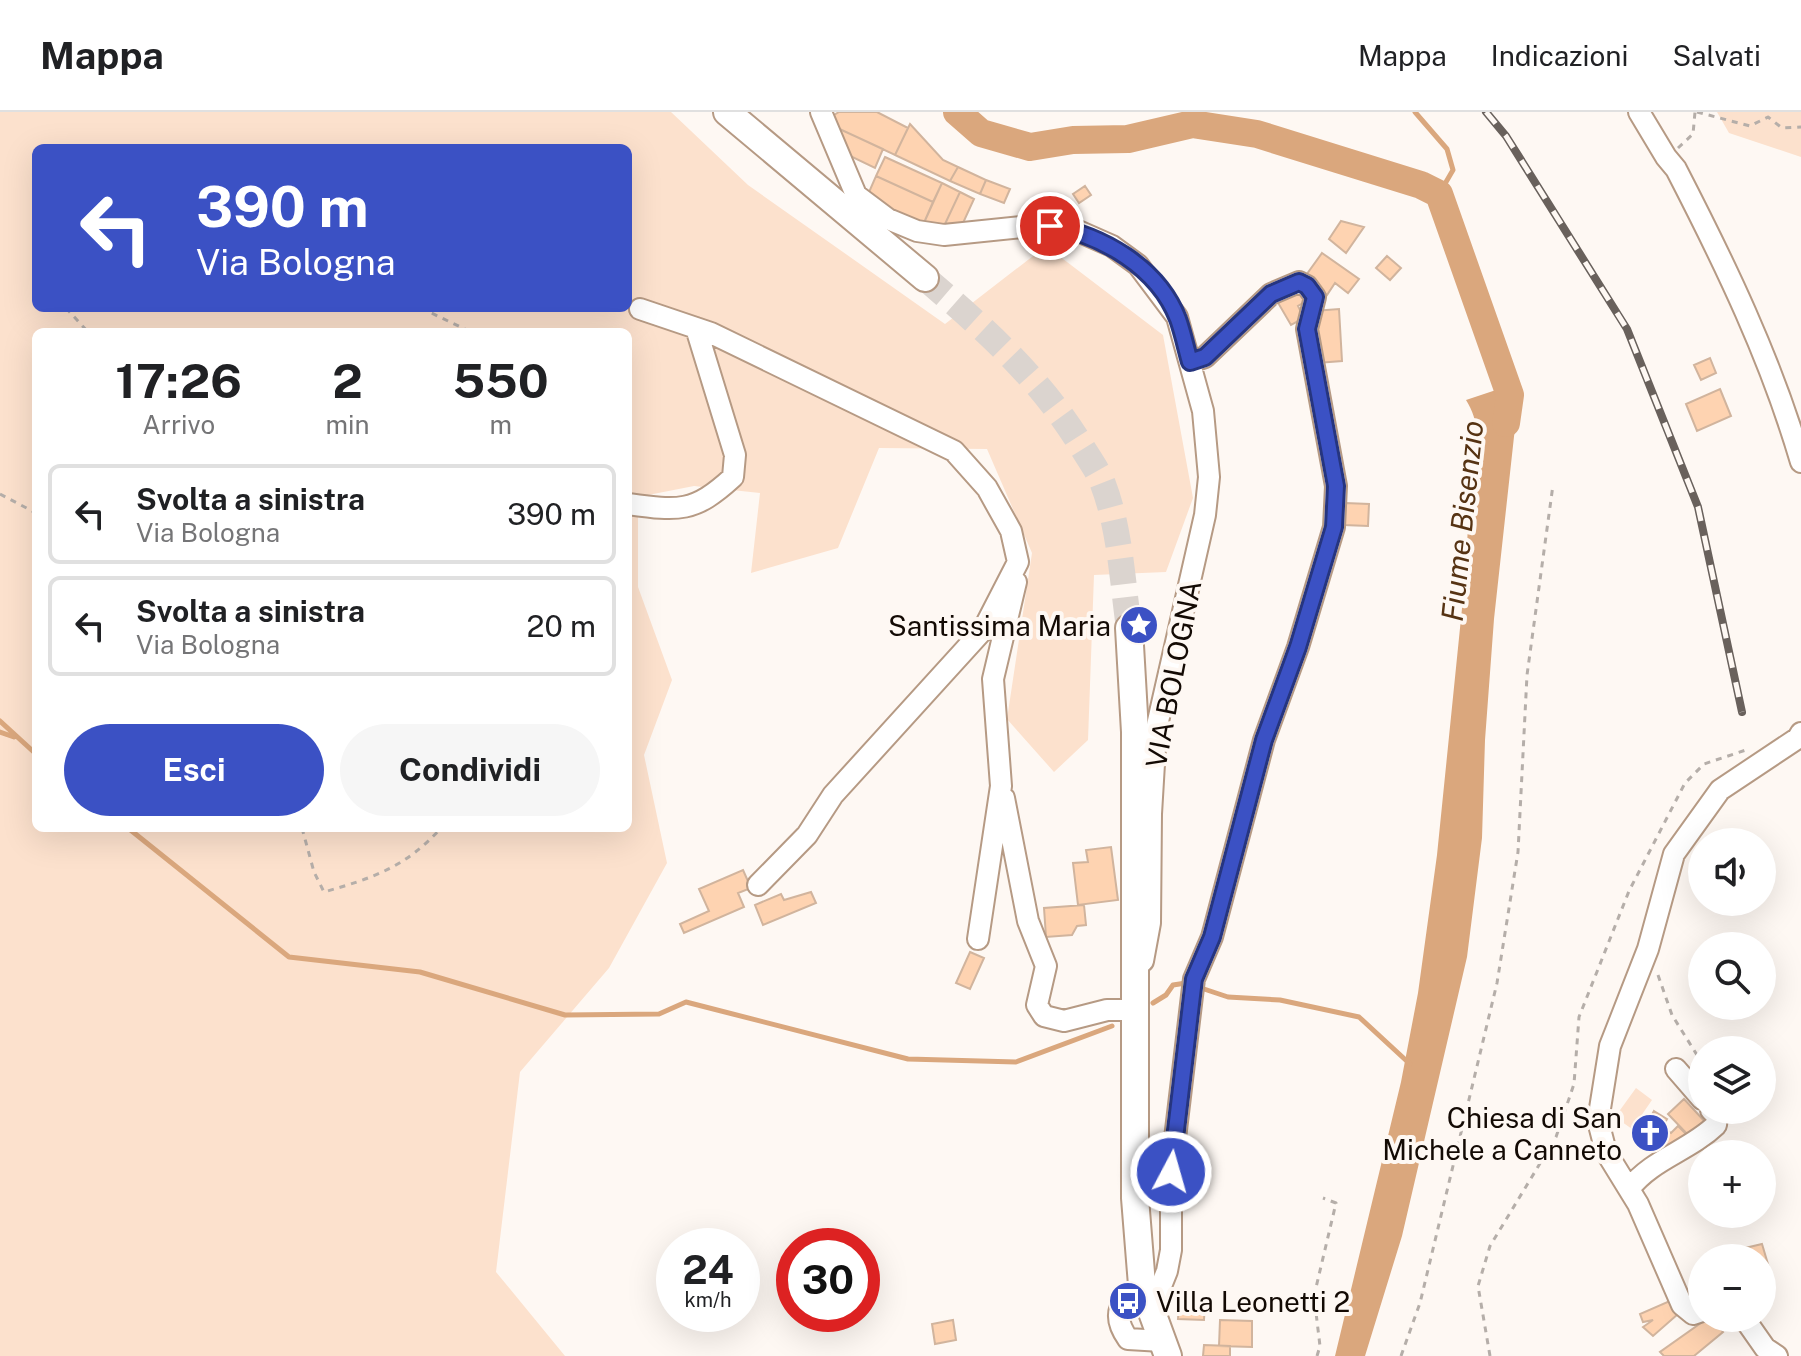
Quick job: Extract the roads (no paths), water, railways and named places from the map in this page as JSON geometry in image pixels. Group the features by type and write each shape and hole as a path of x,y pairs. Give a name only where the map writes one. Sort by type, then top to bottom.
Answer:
{"main road":[{"path":"727,112 925,278"},
{"name":"VIA BOLOGNA","path":"1129,628 1135,732 1134,1182 1142,1285 1165,1349"}],"street":[{"name":"VIA BOLOGNA","path":"821,112 856,195 888,219 917,231 944,235 1050,226 1078,231 1112,246 1138,265 1160,290 1177,317 1207,435 1208,490 1189,594 1156,730 1150,923 1136,999"},
{"path":"1639,112 1676,169 1752,323 1786,411 1801,462"},
{"path":"1151,1311 1167,1271 1171,1250 1171,1172 1194,979 1212,937 1264,740 1315,594 1337,506 1307,329 1315,297 1307,286 1299,282 1271,294 1205,357 1190,362"},
{"path":"640,309 696,328 954,451 987,488 1011,531 1018,562 1014,601 993,679 1001,786 1028,921 1046,966 1037,1005 1044,1016 1064,1021 1136,999"},
{"path":"632,505 672,510 708,499 733,477 735,455 696,328"},
{"path":"758,885 807,835 833,795 983,630 1018,562"},
{"path":"1688,1310 1682,1305 1629,1189 1606,1152 1598,1121 1610,1046 1648,949 1674,854 1720,790 1801,733"},
{"path":"978,939 1001,786"},
{"path":"1676,1069 1688,1083"},
{"path":"1629,1189 1642,1172 1704,1136 1716,1124"},
{"path":"1142,1285 1126,1296 1119,1311 1119,1326 1128,1339 1165,1349"},
{"path":"1754,1332 1765,1348 1777,1356"}],"waterway":[{"name":"Fiume Bisenzio","path":"957,112 981,133 1030,147 1073,140 1128,139 1192,124 1257,134 1421,185 1439,194 1510,395 1506,423"},
{"path":"1415,112 1447,149 1453,170 1439,194"},
{"path":"0,721 32,750"},
{"path":"0,732 14,737"},
{"path":"133,832 289,957 420,972 565,1015 659,1014 686,1002 908,1059 1016,1062 1112,1026"},
{"path":"1153,1003 1166,995 1173,985 1186,983"},
{"path":"1198,987 1228,997 1280,1000 1359,1017 1410,1064"}],"tunnel":[{"path":"925,278 1030,377 1066,422 1097,471 1116,533 1129,628"}],"railway":[{"path":"1486,112 1506,136 1627,329 1698,507 1742,712"}],"place":[{"name":"Santissima Maria","path":"1139,625"},
{"name":"Chiesa di San Michele a Canneto","path":"1650,1133"},
{"name":"Villa Leonetti 2","path":"1128,1301"}]}
